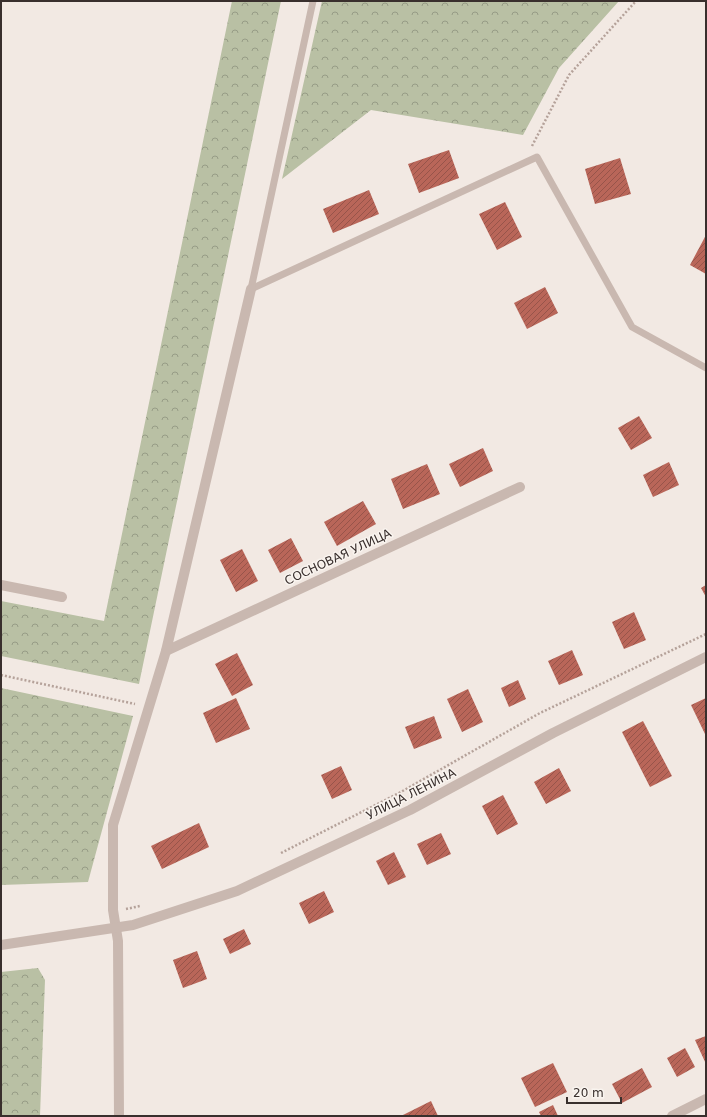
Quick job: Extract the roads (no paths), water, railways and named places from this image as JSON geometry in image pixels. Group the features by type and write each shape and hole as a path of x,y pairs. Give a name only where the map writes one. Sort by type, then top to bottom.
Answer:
{"street":[{"path":"119,1116 118,941 113,910 113,825 166,651 251,289"},
{"name":"СОСНОВАЯ УЛИЦА","path":"166,651 520,487"},
{"path":"1,585 62,598"},
{"name":"УЛИЦА ЛЕНИНА","path":"1,945 133,925 237,891 410,810 553,733 706,657"},
{"path":"672,1116 706,1100"}],"lane":[{"path":"251,289 313,1"},
{"path":"251,289 537,157 632,327 706,368"}]}
